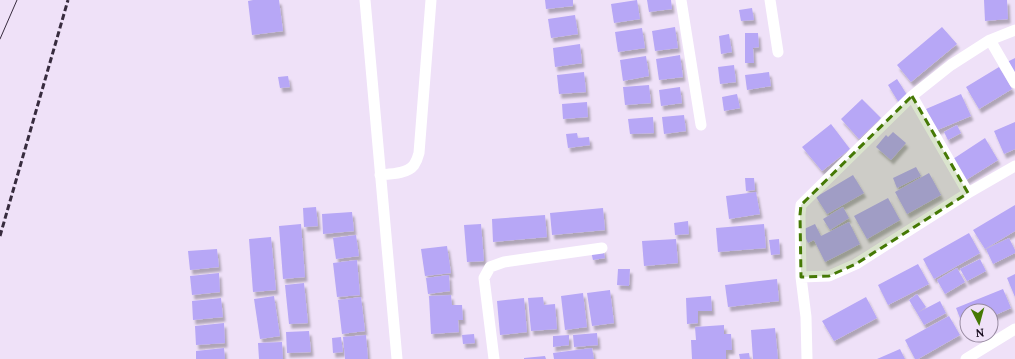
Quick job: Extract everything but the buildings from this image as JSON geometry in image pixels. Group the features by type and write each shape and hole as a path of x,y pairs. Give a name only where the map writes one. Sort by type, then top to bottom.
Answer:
{"street":[{"path":"365,0 397,359"},
{"path":"380,175 409,170 414,164 419,153 431,0"},
{"path":"681,0 701,125"},
{"path":"770,0 778,52"},
{"path":"807,359 806,317 801,277 801,206 912,96 951,65 990,40 1015,30"},
{"path":"990,40 1015,83"},
{"path":"912,96 968,193"},
{"path":"801,277 829,276 856,264 968,193 1015,166"},
{"path":"494,359 484,278 490,267 504,262 602,248"},
{"path":"966,359 1015,329"}],"highlighted area":[{"path":"912,96 968,193 856,264 829,276 801,277 801,205"}],"tram line":[{"path":"0,39 17,0"}],"railway":[{"path":"0,236 68,0"}]}
